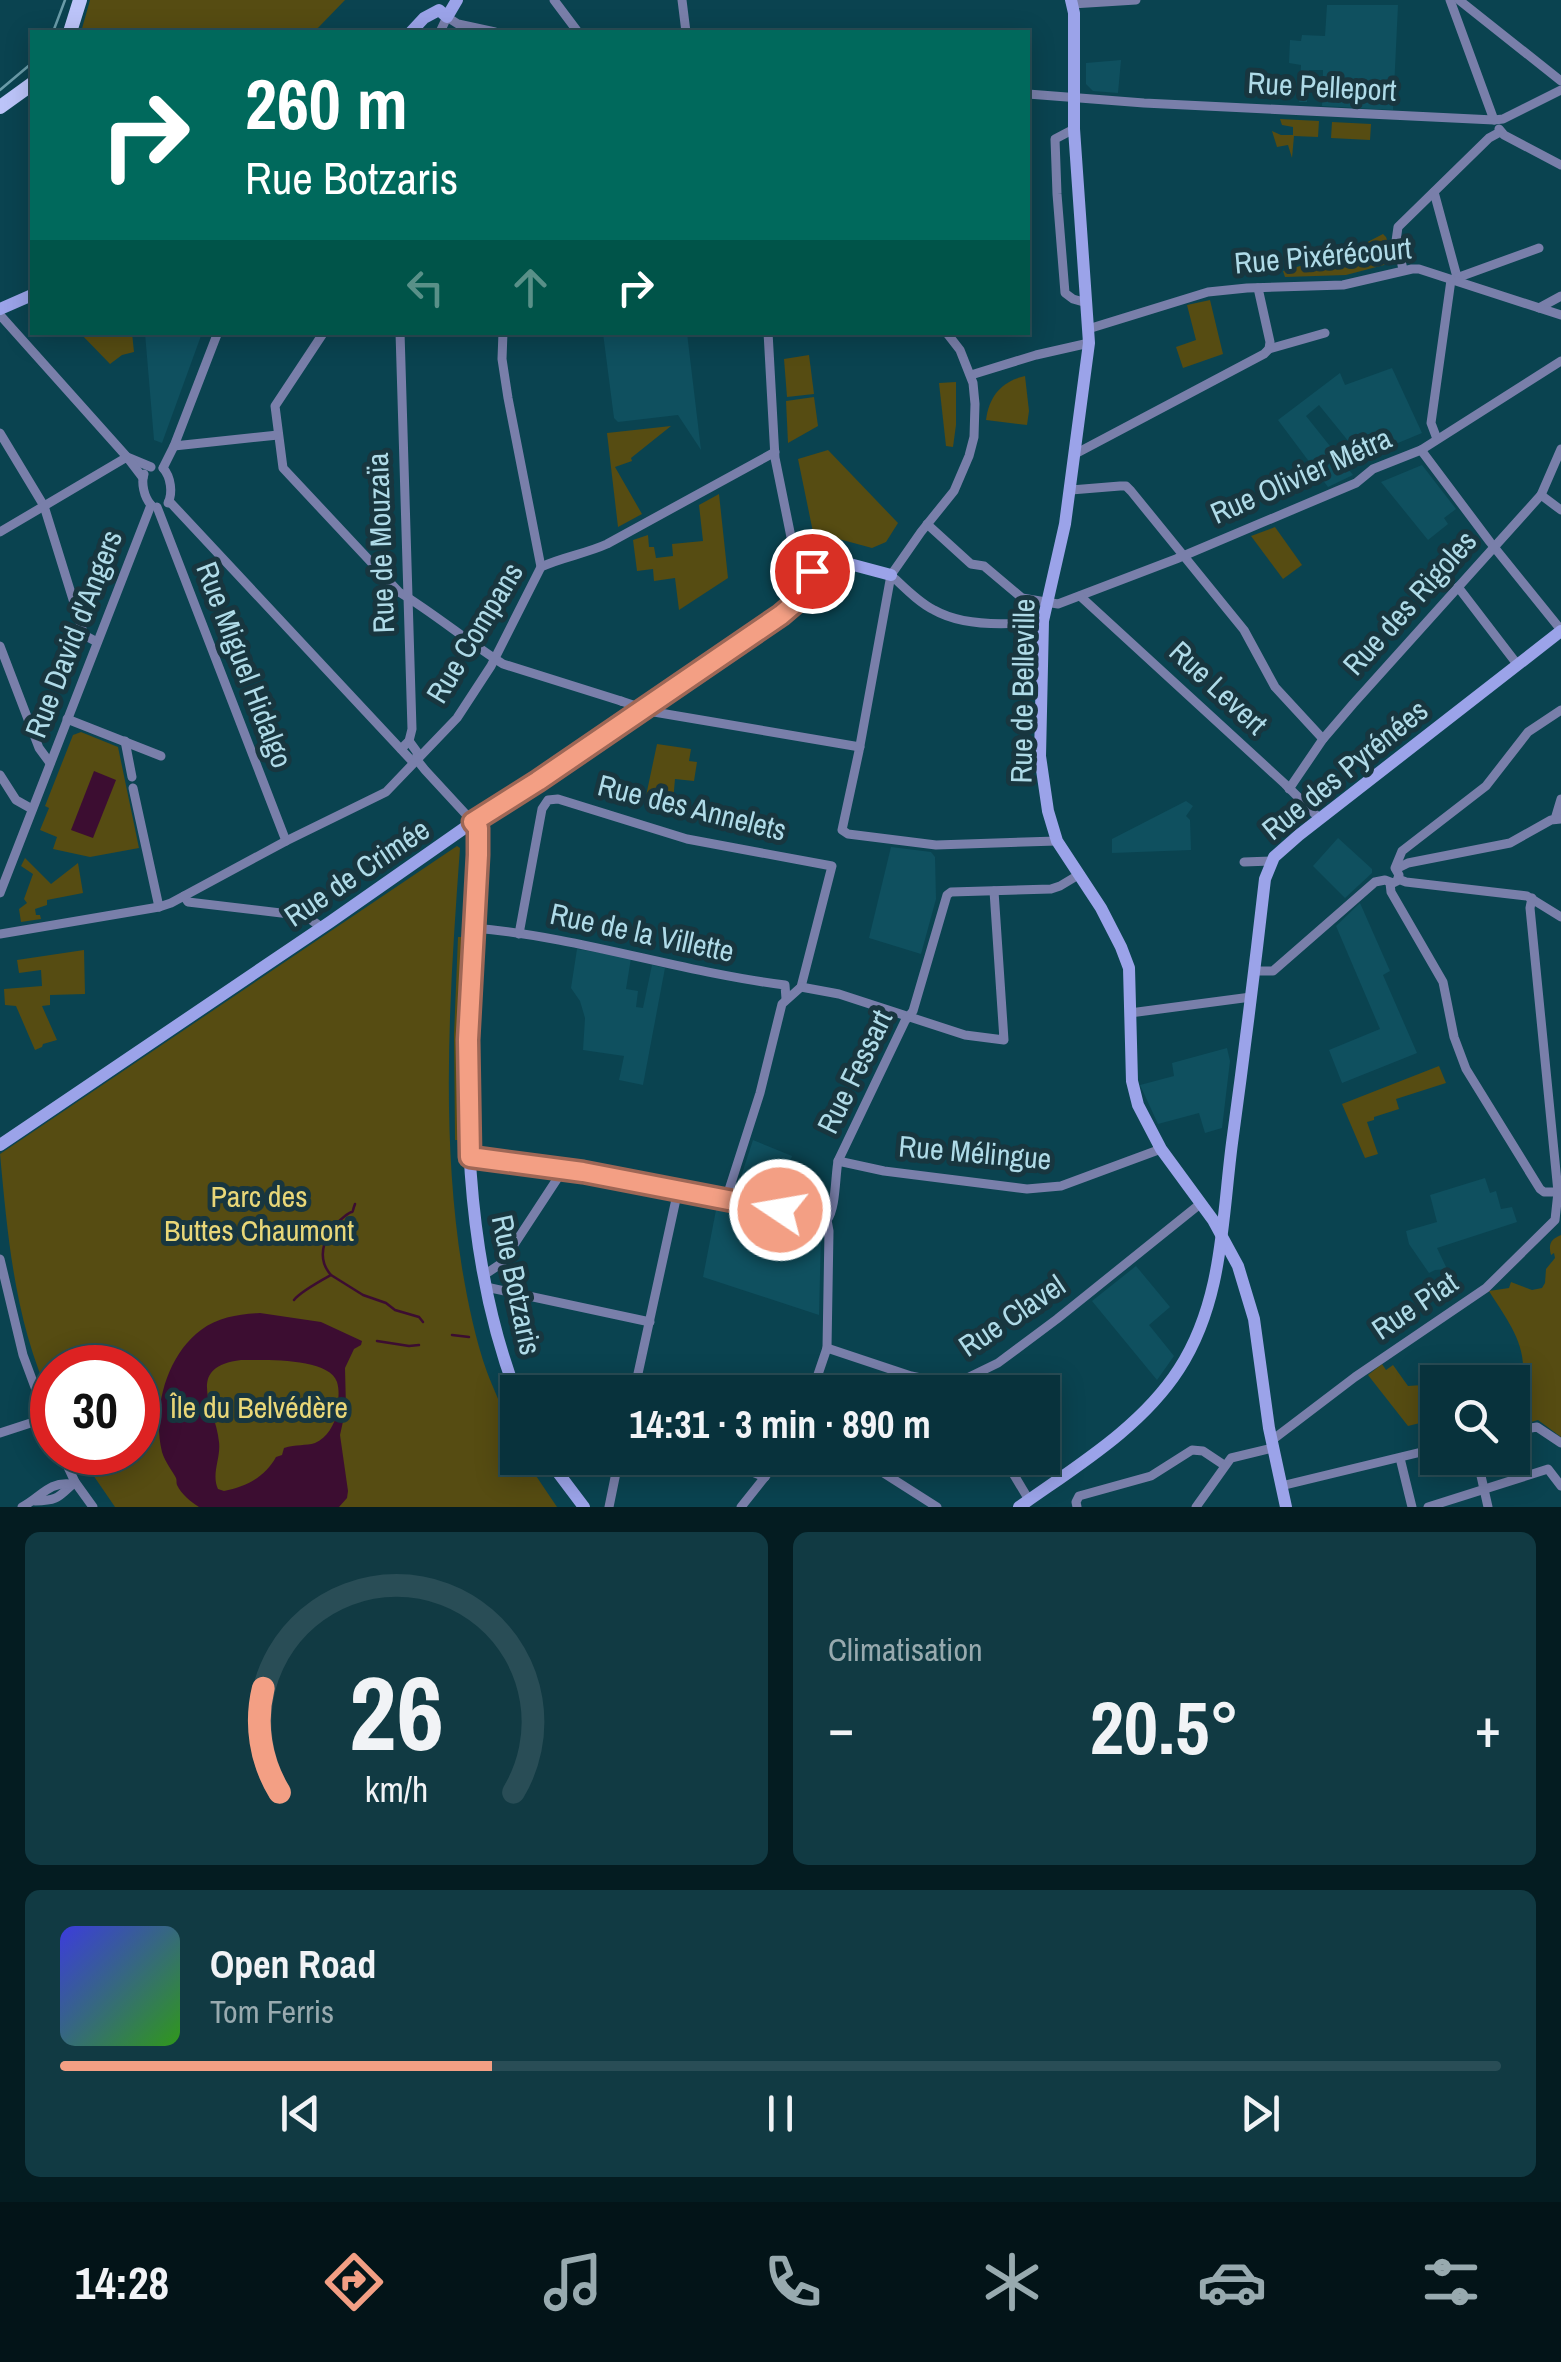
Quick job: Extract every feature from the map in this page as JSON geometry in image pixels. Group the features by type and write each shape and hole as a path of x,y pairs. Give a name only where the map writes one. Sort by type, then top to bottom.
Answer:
{"main road":[{"path":"71,30 80,0"},
{"path":"406,30 420,13 457,0"},
{"name":"Rue de Belleville","path":"1072,2 1074,129 1089,336 1071,490 1044,621 1040,756 1057,841 1080,874 1129,968 1134,1096 1161,1148 1212,1220 1238,1266 1254,1319 1272,1444 1286,1507"},
{"path":"413,30 439,6"},
{"path":"0,107 30,85"},
{"path":"0,301 30,292"},
{"path":"0,312 30,292"},
{"path":"816,555 891,575"},
{"name":"Rue de Crimée","path":"0,1145 781,615 806,592 816,555"},
{"name":"Rue des Pyrénées","path":"1024,1504 1146,1410 1172,1379 1202,1329 1222,1238 1270,862 1561,630"},
{"name":"Rue Botzaris","path":"473,822 478,828 478,855 468,1066 470,1157 485,1281 509,1375"},
{"path":"560,1475 584,1507"}],"street":[{"path":"554,0 576,30"},
{"path":"682,0 686,30"},
{"path":"1072,2 1136,0"},
{"path":"1450,0 1492,120 1500,132 1561,165"},
{"path":"1459,0 1561,80"},
{"path":"439,6 458,24 485,30"},
{"name":"Rue Pelleport","path":"1030,94 1492,120 1561,90"},
{"path":"1489,138 1492,120"},
{"name":"Rue de Belleville","path":"1074,129 1055,139 1063,288 1065,293 1087,303"},
{"path":"1403,270 1396,241 1398,228 1489,138 1500,132"},
{"path":"1434,192 1454,278 1431,424 1437,439"},
{"path":"1454,278 1540,248"},
{"name":"Rue Pixérécourt","path":"1089,336 1208,292 1343,285 1419,269 1561,315"},
{"path":"1258,288 1269,350"},
{"path":"1539,308 1561,296"},
{"path":"0,312 127,457 142,478 146,498 154,506 165,506 169,501 168,473 127,457"},
{"path":"1075,454 1269,350 1325,333"},
{"path":"163,468 217,335"},
{"path":"322,335 275,406 283,468 399,592 503,664 654,712 860,747"},
{"name":"Rue de Mouzaïa","path":"400,335 412,729 405,745"},
{"path":"502,335 505,379 540,567"},
{"path":"768,335 774,452 793,544 816,555"},
{"path":"948,335 971,375 976,404 969,456 954,491 891,575 842,830 848,834 936,844 1057,841"},
{"path":"971,375 1089,336"},
{"name":"Rue Olivier Métra","path":"1047,603 1058,604 1080,596 1356,484 1373,469 1421,450 1561,361"},
{"path":"0,432 44,506 84,635 97,642"},
{"path":"174,446 278,435"},
{"name":"Rue des Rigoles","path":"1290,789 1324,739 1541,495 1561,449"},
{"path":"1421,450 1561,630"},
{"name":"Rue Compans","path":"0,934 160,907 386,792 457,718 495,659 540,567 607,544 774,452"},
{"path":"0,532 127,457"},
{"path":"142,478 151,467"},
{"path":"1071,490 1126,486 1244,630 1276,688 1324,739"},
{"path":"1541,495 1561,510"},
{"path":"169,501 405,745 411,760 417,760 473,822"},
{"name":"Rue David d'Angers","path":"0,892 154,506"},
{"name":"Rue Miguel Hidalgo","path":"154,506 286,840"},
{"path":"927,524 971,564 984,566 1022,598 1047,603"},
{"path":"891,575 928,607 946,616 1000,624 1044,621"},
{"path":"1458,587 1517,664"},
{"name":"Rue Levert","path":"1080,596 1320,819"},
{"path":"0,646 39,748 50,762"},
{"path":"1532,898 1558,1192 1544,1192 1540,1188 1466,1069 1454,1037 1443,982 1391,892 1402,851 1486,786 1528,732 1561,710"},
{"path":"68,719 162,756"},
{"path":"125,741 160,907"},
{"path":"0,775 16,800 32,809"},
{"name":"Rue des Annelets","path":"519,934 543,804 558,799 687,839 832,866 801,987"},
{"path":"1254,971 1273,971 1372,884 1393,876 1408,862 1510,843 1558,819 1561,799"},
{"path":"1244,862 1270,862"},
{"path":"726,1199 786,999 801,987 839,994 965,1035 1004,1040 994,891 1051,889 1080,874"},
{"path":"1393,876 1406,882 1520,894 1561,917"},
{"name":"Rue Fessart","path":"818,1375 827,1348 827,1220 833,1210 838,1162 904,1021 913,1011 948,893 994,891"},
{"path":"184,896 188,902 306,916 321,928"},
{"name":"Rue de la Villette","path":"474,928 785,984 786,999"},
{"path":"1130,1013 1251,997"},
{"name":"Rue Mélingue","path":"838,1162 1027,1189 1061,1186 1161,1148"},
{"path":"470,1157 678,1190 827,1220"},
{"path":"563,1170 502,1263 485,1281 650,1322"},
{"path":"638,1375 678,1190"},
{"name":"Rue Piat","path":"1272,1444 1355,1376 1486,1288 1555,1220 1558,1192"},
{"name":"Rue Clavel","path":"827,1348 911,1376 950,1384 961,1381 998,1363 1200,1204"},
{"path":"0,1259 14,1326 30,1372"},
{"path":"0,1433 30,1423"},
{"path":"1530,1426 1561,1443"},
{"path":"1196,1507 1230,1458 1272,1444"},
{"path":"1077,1507 1079,1496 1151,1476 1187,1451 1203,1451 1224,1466"},
{"path":"1282,1486 1420,1453"},
{"path":"1400,1458 1412,1507"},
{"path":"1428,1507 1548,1469 1561,1486"},
{"path":"70,1475 93,1507"},
{"path":"609,1507 616,1475"},
{"path":"741,1507 764,1477 759,1475"},
{"path":"886,1475 936,1507"},
{"path":"1013,1475 1024,1504"},
{"path":"1481,1475 1488,1507"},
{"path":"22,1507 35,1504 44,1490 73,1483"}],"shaded area":[{"path":"1327,5 1398,5 1393,110 1322,106 1323,70 1309,70 1307,102 1299,102 1301,65 1289,63 1290,40 1301,41 1302,35 1325,36"},
{"path":"1121,60 1118,93 1093,91 1086,84 1086,63"},
{"path":"145,335 201,335 162,443 154,440"},
{"path":"603,335 687,335 701,450 678,415 618,422 614,418"},
{"path":"1392,368 1422,433 1362,458 1319,405 1306,416 1353,475 1328,487 1278,420 1340,373 1345,385"},
{"path":"1422,465 1456,509 1444,518 1448,524 1428,540 1381,482"},
{"path":"94,771 116,780 93,838 71,830"},
{"path":"1186,801 1193,806 1186,816 1190,820 1191,850 1112,853 1112,839"},
{"path":"1338,838 1372,869 1345,898 1313,866"},
{"path":"891,847 931,852 935,857 936,899 921,954 869,938"},
{"path":"1360,903 1390,971 1383,975 1417,1053 1342,1083 1329,1050 1380,1029 1336,926"},
{"path":"577,949 631,958 626,989 638,991 636,1007 643,1008 652,965 665,968 643,1085 619,1080 624,1056 583,1050 585,1018 571,988"},
{"path":"1227,1048 1230,1061 1222,1128 1205,1133 1199,1113 1158,1124 1140,1085 1174,1076 1172,1063"},
{"path":"753,1140 792,1156 780,1202 740,1195 737,1189"},
{"path":"1485,1178 1490,1193 1496,1191 1501,1209 1512,1207 1517,1222 1437,1248 1447,1269 1429,1273 1409,1244 1406,1231 1437,1222 1430,1195"},
{"path":"717,1205 795,1224 796,1232 800,1233 801,1226 821,1234 819,1315 703,1277"},
{"path":"1136,1266 1170,1307 1149,1325 1174,1356 1157,1380 1092,1301"},
{"path":"260,1313 321,1322 362,1341 345,1368 346,1408 340,1435 348,1491 339,1507 199,1507 179,1488 160,1441 165,1385 189,1341 214,1322","holes":["279,1360 322,1368 337,1382 337,1412 330,1430 312,1444 284,1448 282,1455 247,1484 218,1489 219,1442 208,1380 223,1364"]}],"green space":[{"path":"90,0 345,0 316,30 82,30"},
{"path":"1280,119 1319,121 1318,137 1294,136 1292,158 1288,145 1277,147 1272,131 1293,135 1293,127 1282,125"},
{"path":"1332,122 1371,124 1370,140 1331,138"},
{"path":"1383,234 1392,254 1384,265 1346,275 1285,277 1283,271 1348,252"},
{"path":"1210,300 1223,354 1183,368 1176,347 1196,340 1187,305"},
{"path":"82,335 132,335 134,352 110,364"},
{"path":"809,355 814,394 787,397 784,359"},
{"path":"1025,376 1027,425 986,420 998,391"},
{"path":"956,382 953,447 946,446 939,383"},
{"path":"814,397 818,426 788,443 786,401"},
{"path":"671,426 632,461 615,467 642,514 618,527 607,433"},
{"path":"828,450 898,523 886,542 872,548 813,532 798,459"},
{"path":"719,494 728,578 679,610 675,578 654,581 653,569 637,571 633,540 648,535 656,558 673,556 672,544 703,541 699,505"},
{"path":"1275,527 1302,565 1283,579 1251,536"},
{"path":"81,732 118,747 139,848 90,857 53,849 57,837 40,830 49,808 45,806 73,735"},
{"path":"657,744 691,749 689,761 697,762 694,781 675,779 673,802 646,796"},
{"name":"Parc des Buttes Chaumont","path":"457,846 460,848 450,1005 449,1111 462,1268 479,1346 500,1403 500,1475 535,1475 557,1507 115,1507 93,1475 160,1475 160,1345 30,1345 10,1249 0,1154"},
{"path":"25,858 51,884 78,863 83,893 47,900 47,905 35,909 41,919 21,922 19,909 27,903 24,899 33,874 21,866"},
{"path":"458,937 465,937 461,1140 455,1140 454,1035"},
{"path":"84,950 85,994 50,995 50,1005 42,1006 57,1040 35,1050 16,1006 5,1005 4,989 42,986 41,970 19,973 17,960"},
{"path":"1439,1066 1446,1083 1396,1099 1399,1109 1367,1122 1378,1154 1365,1158 1342,1104"},
{"path":"1561,1235 1561,1437 1538,1420 1530,1422 1530,1365 1523,1365 1517,1340 1489,1291 1509,1288 1511,1282 1532,1290 1542,1288 1546,1269 1555,1258 1554,1253 1551,1255 1553,1240"},
{"path":"1382,1364 1386,1370 1393,1365 1408,1386 1420,1385 1420,1423 1408,1426 1368,1375"}],"waterway":[{"path":"294,1300 331,1275 323,1260 324,1244 332,1228 353,1212 355,1204"},
{"path":"331,1275 363,1295 423,1322"},
{"path":"452,1335 469,1337"},
{"path":"377,1341 419,1345"}],"tram line":[{"path":"54,30 65,0"},
{"path":"0,90 30,65"}],"route":[{"path":"780,1210 583,1172 470,1157 468,1040 478,855 478,828 473,822 781,615 806,592 812,571"}],"park label":[{"name":"Île du Belvédère","path":"259,1408"}]}
